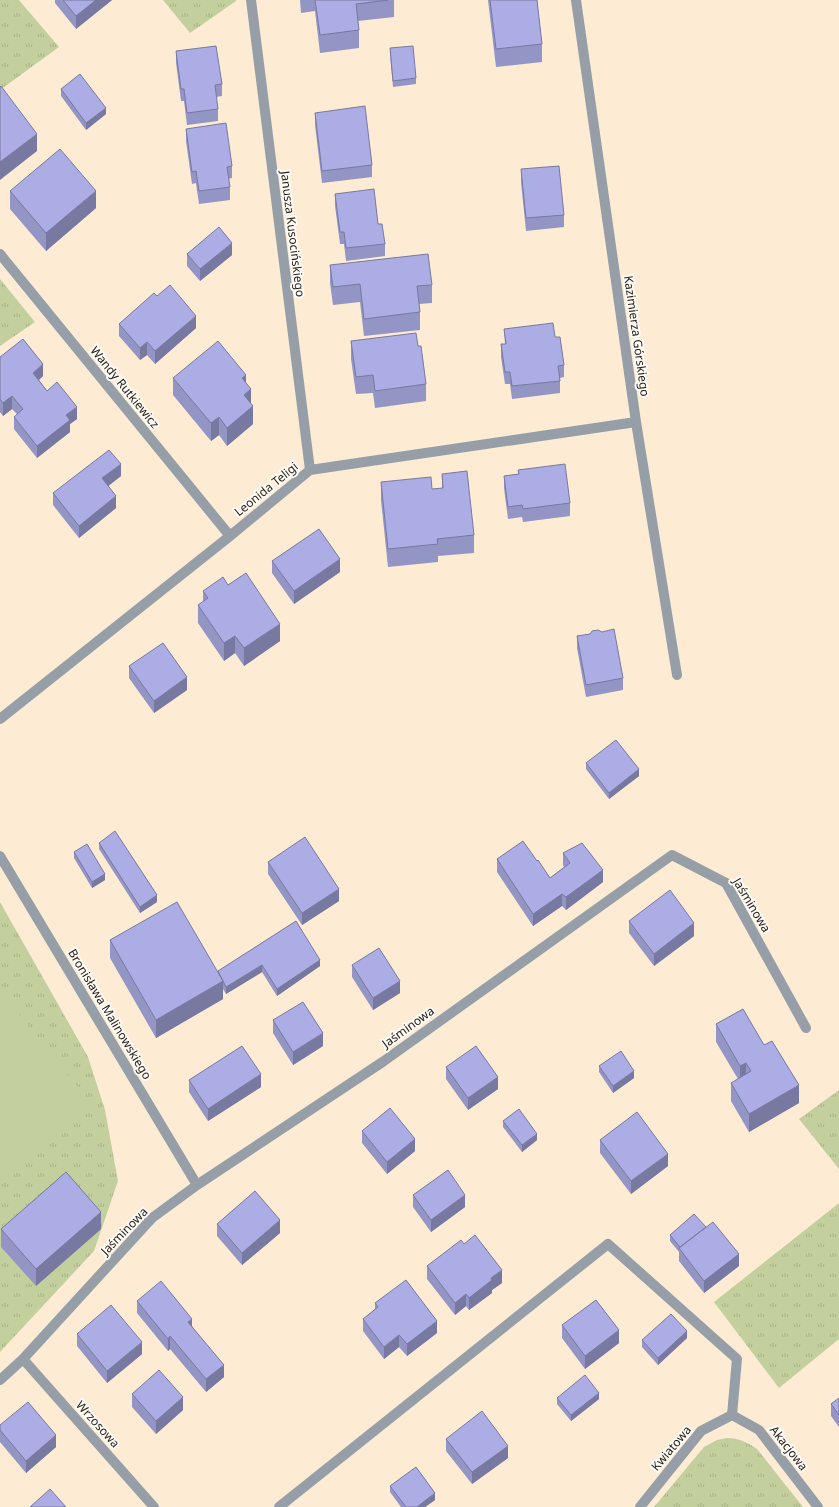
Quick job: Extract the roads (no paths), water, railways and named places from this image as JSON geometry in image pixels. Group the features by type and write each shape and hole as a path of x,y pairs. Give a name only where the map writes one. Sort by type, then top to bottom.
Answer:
{"street":[{"name":"Janusza Kusocińskiego","path":"252,0 310,470"},
{"name":"Kazimierza Górskiego","path":"576,0 636,422 677,675"},
{"name":"Wandy Rutkiewicz","path":"0,254 230,536"},
{"name":"Leonida Teligi","path":"0,719 230,536 310,470 636,422"},
{"name":"Jaśminowa","path":"0,1380 23,1359 152,1218 197,1185 384,1061 672,855 726,883 806,1028"},
{"name":"Bronisława Malinowskiego","path":"0,856 197,1185"},
{"path":"279,1507 608,1244 737,1359 732,1415"},
{"name":"Wrzosowa","path":"23,1359 154,1507"},
{"name":"Kwiatowa","path":"640,1507 701,1431 732,1415"},
{"name":"Akacjowa","path":"732,1415 759,1430 818,1507"}]}
